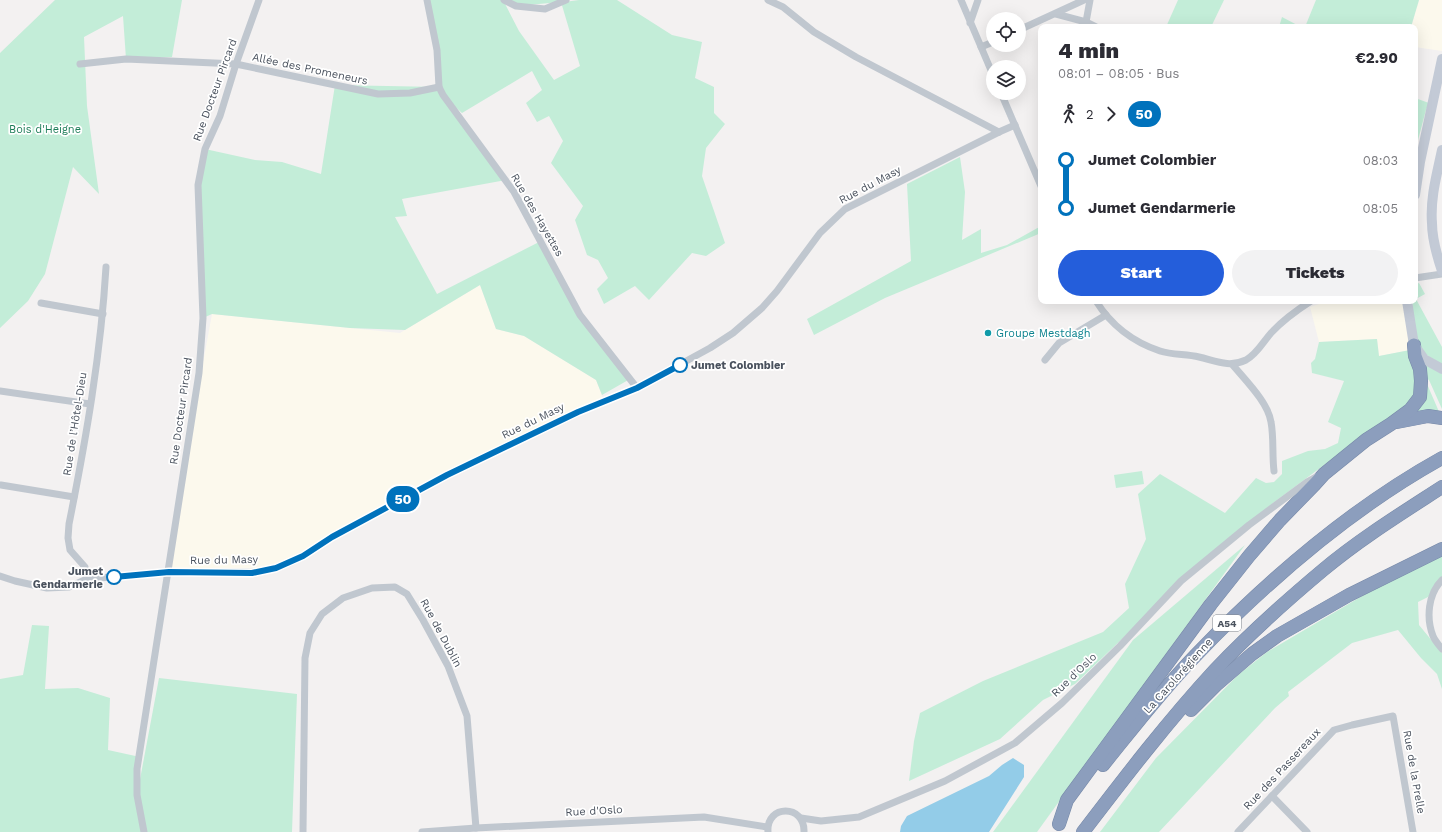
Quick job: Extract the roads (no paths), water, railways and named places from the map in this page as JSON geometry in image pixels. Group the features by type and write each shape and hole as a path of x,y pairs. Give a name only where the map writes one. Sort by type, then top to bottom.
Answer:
{"highway":[{"path":"1056,828 1067,800 1206,610 1249,556 1280,520 1324,474 1366,440 1410,410 1420,397 1421,375 1415,356 1414,346"},
{"path":"1391,424 1428,416 1442,418"},
{"name":"La Carolorégienne","path":"1056,828 1103,765 1146,712 1194,657 1249,601 1309,549 1369,504 1438,460"},
{"name":"A54","path":"1083,832 1125,777 1215,670 1266,620 1324,569 1384,524 1442,487"},
{"path":"1170,723 1186,715 1216,685 1252,654 1278,636 1349,595 1442,549"}],"main road":[{"path":"1418,175 1442,59"},
{"path":"1442,150 1433,194 1432,223 1436,250 1442,271"},
{"path":"1407,304 1414,346 1424,358 1442,369"}],"street":[{"name":"Rue Docteur Pircard","path":"144,832 137,795 138,769 199,373 202,318 198,185 205,149 220,116 236,64 259,0"},
{"name":"Rue des Hayettes","path":"427,0 437,50 439,87 443,95 514,192 580,315 637,388"},
{"path":"504,0 516,6 545,9 566,0"},
{"path":"768,0 783,7 814,32 998,132"},
{"path":"961,0 987,60"},
{"path":"970,23 978,0"},
{"path":"1026,27 1084,0"},
{"path":"1086,22 1090,0"},
{"path":"1056,14 1090,24"},
{"path":"981,47 986,45"},
{"name":"Allée des Promeneurs","path":"80,64 126,59 236,64 378,94 410,93 439,87"},
{"path":"1004,100 1038,179"},
{"name":"Rue du Masy","path":"0,576 47,588 69,587 87,579 169,572 252,573 276,568 303,556 332,537 447,475 578,412 637,388 710,348 733,333 762,308 777,291 820,233 845,209 998,132 1015,125"},
{"name":"Rue de l’Hôtel-Dieu","path":"87,579 85,567 70,550 68,538 103,314 106,266"},
{"path":"1418,278 1442,274"},
{"path":"41,303 103,314"},
{"path":"1098,304 1116,326 1138,341 1160,351 1199,357 1222,364 1232,364 1247,359 1256,352 1280,324 1307,304"},
{"path":"1045,360 1058,343 1106,315"},
{"path":"1232,364 1264,404 1271,421 1274,472"},
{"path":"0,391 90,404"},
{"name":"Rue d'Oslo","path":"422,832 704,817 768,829 769,821 773,816 785,811 791,811 801,818 820,821 859,817 945,782 1015,743 1078,688 1182,581 1249,526 1307,482 1324,474"},
{"path":"1,485 74,497"},
{"path":"1442,580 1436,586 1429,606 1429,622 1433,637 1442,649"},
{"name":"Rue de Dublin","path":"303,832 305,658 310,633 322,614 343,598 372,588 395,587 407,594 424,620 448,666 467,716 476,828"},
{"name":"Rue des Passereaux","path":"1238,832 1334,730 1393,716"},
{"name":"Rue de la Prelle","path":"1393,716 1413,832"},
{"path":"1272,796 1308,832"},
{"path":"801,818 804,824 804,832"}],"water":[{"path":"1013,758 1024,765 1024,777 989,832 900,832 901,826 907,816 989,776"}],"place":[{"name":"Groupe Mestdagh","path":"988,333"},
{"name":"Jumet Colombier","path":"680,365"},
{"name":"Jumet Gendarmerie","path":"114,577"}],"park label":[{"name":"Bois d'Heigne","path":"45,129"}]}
